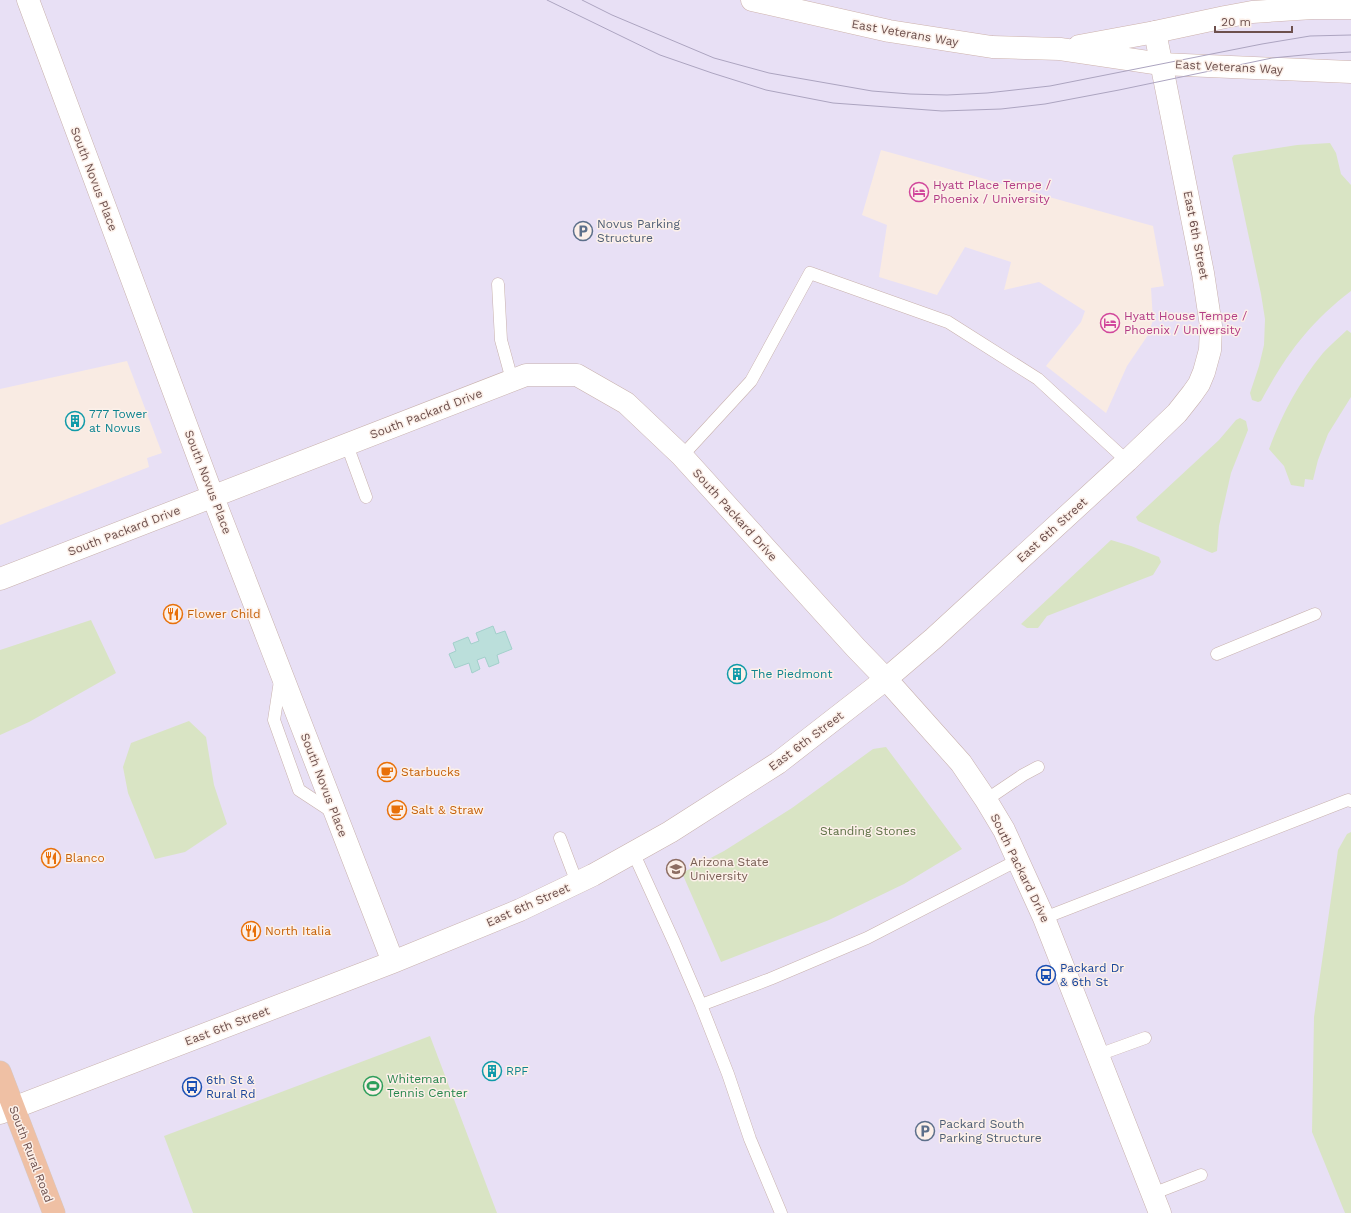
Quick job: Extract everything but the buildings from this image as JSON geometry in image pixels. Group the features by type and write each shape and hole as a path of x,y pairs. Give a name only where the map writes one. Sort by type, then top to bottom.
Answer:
{"main road":[{"name":"South Rural Road","path":"0,1072 7,1110 54,1213"}],"street":[{"name":"South Novus Place","path":"28,0 213,497 393,962"},
{"name":"East Veterans Way","path":"752,0 848,22 924,37 992,47 1060,49 1161,64 1351,72"},
{"name":"East Veterans Way","path":"1060,49 1155,32 1252,12 1314,8 1351,8"},
{"name":"East 6th Street","path":"7,1110 393,962 520,910 577,882 670,832 778,763 886,679 934,638 1128,461 1169,421 1192,394 1204,372 1210,350 1212,326 1204,273 1155,32"},
{"name":"South Packard Drive","path":"0,579 526,375 578,375 626,402 682,456 961,763 1004,830 1044,918 1156,1204"}],"lane":[{"path":"682,456 751,381 810,272 948,322 1038,379 1128,461"},
{"path":"498,284 501,340 512,380"},
{"path":"347,445 366,497"},
{"path":"1217,654 1315,614"},
{"path":"986,800 1023,775 1038,767"},
{"path":"1044,918 1351,800"},
{"path":"560,838 577,882"},
{"path":"632,852 674,942 701,1005 728,1074 750,1139 781,1213"},
{"path":"701,1005 770,979 867,938 1018,860"},
{"path":"1098,1055 1145,1038"},
{"path":"1156,1204 1201,1175"}],"shaded area":[{"name":"Arizona State University","path":"0,0 1351,0 1351,1213 0,1213 0,525 149,467 147,458 162,453 127,361 0,389","holes":["881,150 1153,226 1164,286 1151,288 1153,320 1148,335 1127,366 1106,413 1046,366 1081,322 1085,311 1039,282 1004,290 1011,262 965,247 937,295 879,277 887,225 862,215"]}],"green space":[{"path":"1330,143 1336,153 1341,174 1351,185 1351,291 1323,315 1289,354 1261,401 1258,402 1252,400 1250,393 1264,345 1265,319 1232,158 1234,155 1297,145"},
{"path":"1347,330 1351,333 1351,397 1328,434 1318,460 1313,480 1305,479 1304,487 1291,485 1284,466 1269,449 1285,411 1306,375 1323,353"},
{"path":"1240,418 1246,421 1248,430 1231,473 1219,526 1217,551 1212,553 1138,521 1136,517 1219,440 1236,420"},
{"path":"1111,540 1159,557 1161,562 1153,575 1047,616 1038,628 1027,628 1021,624"},
{"path":"91,620 116,673 29,722 0,735 0,650"},
{"path":"189,721 206,737 214,785 227,824 185,852 155,859 128,793 123,767 131,743"},
{"name":"Standing Stones","path":"886,747 962,849 904,884 829,920 721,962 682,873 724,851 792,808 873,749"},
{"path":"1351,832 1351,1213 1345,1213 1312,1132 1314,1017 1338,850 1347,834"},
{"name":"Whiteman Tennis Center","path":"430,1036 497,1213 193,1213 164,1136"}],"water":[{"path":"493,626 496,634 505,631 512,649 497,655 499,663 489,667 485,657 477,660 480,669 472,673 469,663 455,668 449,654 456,651 453,643 468,637 471,644 479,641 476,633"}],"tram line":[{"path":"547,0 660,55 766,90 833,103 942,111 1001,109 1045,104 1272,58 1351,52"},
{"path":"582,0 612,15 714,58 769,73 872,91 910,94 947,95 987,93 1050,86 1262,44 1310,36 1351,35"}],"place":[{"name":"Hyatt Place Tempe / Phoenix / University","path":"919,192"},
{"name":"Novus Parking Structure","path":"583,231"},
{"name":"Hyatt House Tempe / Phoenix / University","path":"1110,323"},
{"name":"777 Tower at Novus","path":"75,421"},
{"name":"Flower Child","path":"173,614"},
{"name":"The Piedmont","path":"737,674"},
{"name":"Starbucks","path":"387,772"},
{"name":"Salt & Straw","path":"397,810"},
{"name":"Blanco","path":"51,858"},
{"name":"Arizona State University","path":"676,869"},
{"name":"North Italia","path":"251,931"},
{"name":"Packard Dr & 6th St","path":"1046,975"},
{"name":"RPF","path":"492,1071"},
{"name":"Whiteman Tennis Center","path":"373,1086"},
{"name":"6th St & Rural Rd","path":"192,1087"},
{"name":"Packard South Parking Structure","path":"925,1131"}]}
